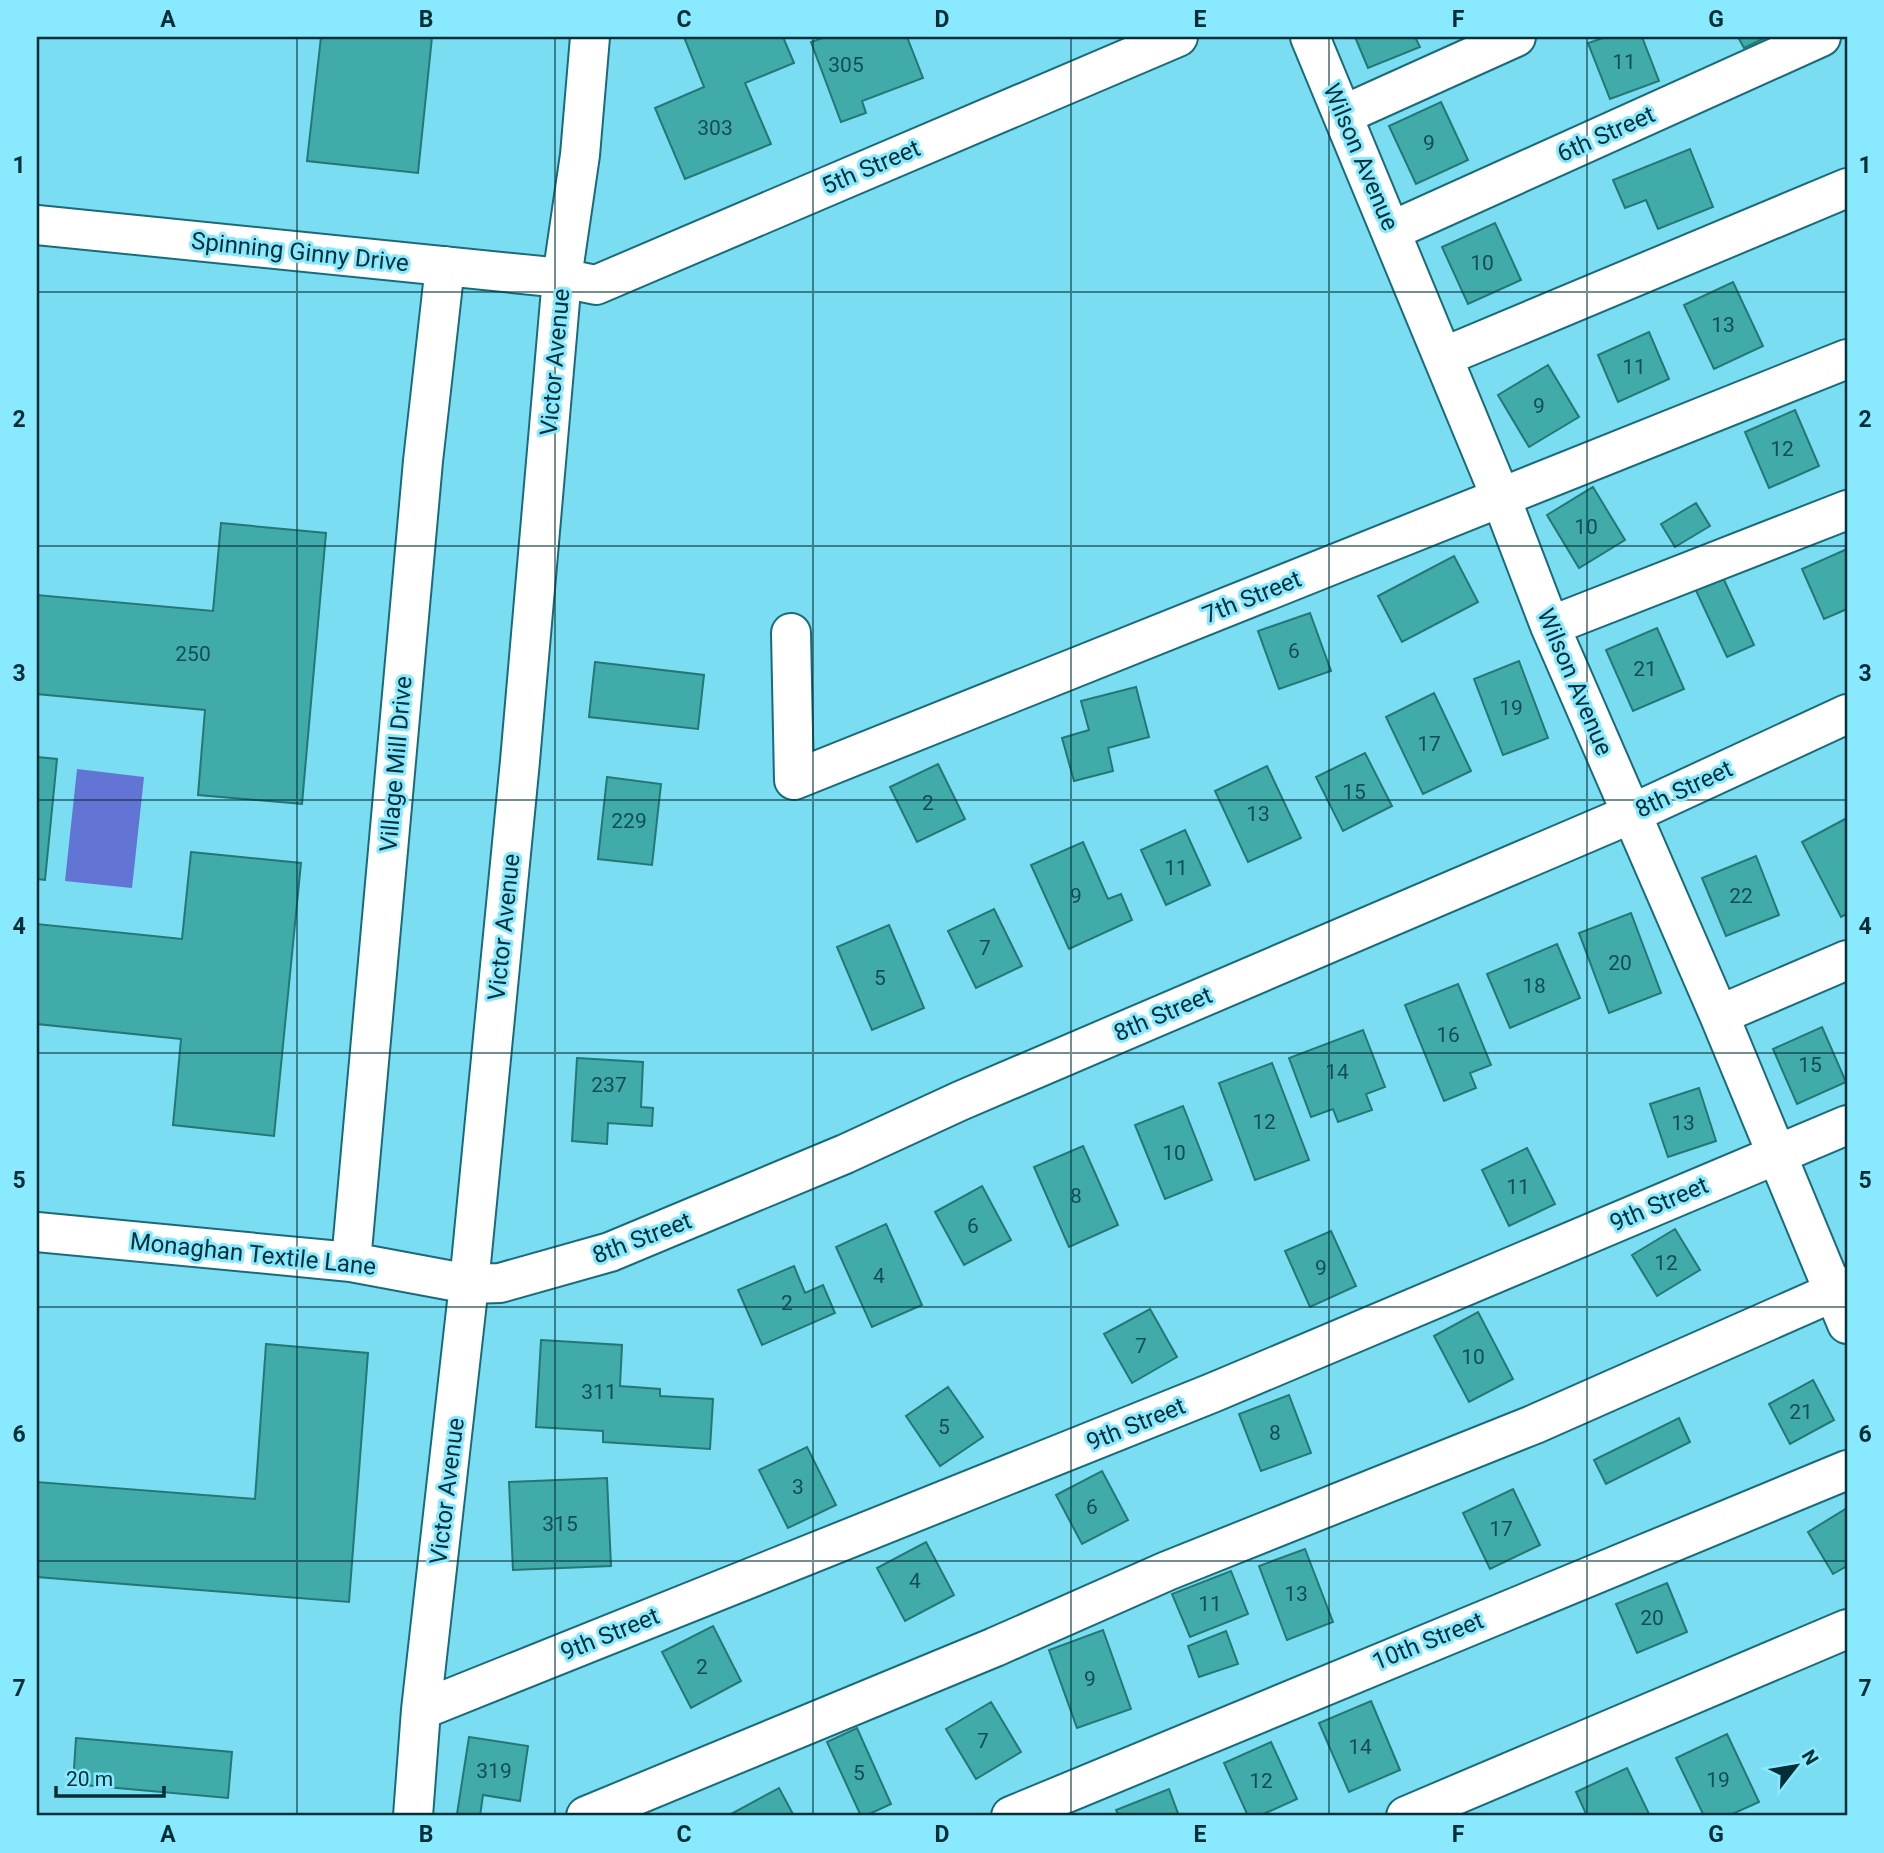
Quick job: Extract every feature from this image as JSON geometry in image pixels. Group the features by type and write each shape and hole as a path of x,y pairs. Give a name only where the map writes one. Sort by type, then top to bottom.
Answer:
{"street":[{"name":"Victor Avenue","path":"413,1816 421,1710 469,1284 520,761 562,278 580,155 590,37"},
{"name":"5th Street","path":"562,278 596,285 1178,37"},
{"name":"Wilson Avenue","path":"1310,37 1501,498 1550,626 1719,1015 1776,1154 1843,1301"},
{"path":"1343,115 1516,37"},
{"name":"6th Street","path":"1391,231 1821,37"},
{"path":"1443,357 1847,188"},
{"name":"Spinning Ginny Drive","path":"37,225 562,278"},
{"name":"Village Mill Drive","path":"351,1262 423,461 445,267"},
{"name":"7th Street","path":"791,633 793,780 1847,359"},
{"path":"1550,626 1847,510"},
{"name":"8th Street","path":"469,1284 500,1283 610,1252 728,1205 960,1101 1631,814 1847,714"},
{"path":"1719,1015 1847,960"},
{"name":"9th Street","path":"421,1710 1212,1393 1847,1125"},
{"name":"Monaghan Textile Lane","path":"37,1232 351,1262 469,1284"},
{"path":"586,1816 995,1647 1167,1571 1843,1301"},
{"name":"10th Street","path":"1011,1816 1847,1470"},
{"path":"1406,1816 1847,1629"}],"water":[{"path":"77,769 144,777 132,888 65,881"}],"building":[{"path":"321,37 432,37 418,173 307,161"},
{"path":"684,37 783,37 794,63 745,83 771,144 685,179 655,108 704,87"},
{"path":"825,37 907,37 923,78 862,101 866,113 841,122 811,42"},
{"path":"1355,37 1415,37 1420,47 1368,68"},
{"path":"1606,37 1642,37 1659,81 1610,99 1588,43"},
{"path":"1738,37 1767,37 1744,48"},
{"path":"1441,102 1468,160 1416,184 1389,126"},
{"path":"1690,149 1713,207 1658,229 1646,200 1625,208 1613,180"},
{"path":"1495,223 1521,280 1468,304 1442,247"},
{"path":"1733,282 1763,346 1714,369 1684,305"},
{"path":"1649,332 1669,379 1618,402 1598,355"},
{"path":"1548,365 1579,417 1529,447 1498,395"},
{"path":"1795,410 1819,466 1769,488 1745,432"},
{"path":"1593,487 1625,540 1579,568 1547,515"},
{"path":"1696,503 1710,526 1675,547 1661,524"},
{"path":"221,523 326,533 302,804 198,795 205,710 37,694 37,595 213,611"},
{"path":"1847,549 1847,609 1824,619 1802,569"},
{"path":"1454,556 1478,602 1402,642 1378,596"},
{"path":"1719,569 1754,645 1727,657 1692,582"},
{"path":"1310,613 1331,671 1279,689 1258,631"},
{"path":"1657,628 1684,689 1633,711 1606,650"},
{"path":"1519,661 1548,738 1503,755 1474,679"},
{"path":"595,662 704,675 698,729 589,717"},
{"path":"1136,687 1149,737 1108,748 1113,771 1074,781 1062,738 1089,730 1081,701"},
{"path":"1434,693 1471,771 1423,794 1386,717"},
{"path":"1365,753 1392,806 1343,831 1316,777"},
{"path":"37,757 57,759 45,880 37,879"},
{"path":"938,764 965,819 917,842 890,787"},
{"path":"1267,766 1301,838 1248,862 1215,791"},
{"path":"607,777 661,784 652,865 598,859"},
{"path":"1847,818 1847,914 1841,917 1802,842"},
{"path":"1185,830 1210,885 1166,905 1141,850"},
{"path":"1083,842 1108,899 1121,894 1132,920 1069,949 1031,865"},
{"path":"191,852 301,863 274,1136 173,1125 181,1039 37,1024 37,924 182,939"},
{"path":"1756,856 1779,915 1726,936 1702,878"},
{"path":"994,909 1022,966 976,988 948,931"},
{"path":"1631,913 1661,993 1609,1013 1579,933"},
{"path":"889,925 924,1008 872,1030 837,947"},
{"path":"1557,944 1580,998 1510,1028 1487,974"},
{"path":"1458,984 1491,1065 1470,1073 1476,1088 1444,1101 1405,1005"},
{"path":"1822,1027 1846,1082 1797,1104 1773,1049"},
{"path":"1363,1030 1385,1087 1366,1094 1372,1110 1338,1122 1333,1109 1311,1117 1289,1058"},
{"path":"577,1058 643,1062 641,1107 653,1108 652,1126 608,1123 607,1144 572,1141"},
{"path":"1272,1063 1309,1160 1255,1180 1219,1083"},
{"path":"1699,1088 1716,1141 1668,1157 1650,1104"},
{"path":"1183,1106 1212,1180 1165,1199 1135,1125"},
{"path":"1083,1146 1118,1225 1069,1247 1034,1167"},
{"path":"1527,1148 1555,1204 1509,1226 1482,1170"},
{"path":"982,1186 1011,1240 964,1265 935,1212"},
{"path":"886,1224 922,1305 872,1327 836,1247"},
{"path":"1675,1229 1700,1270 1657,1296 1632,1255"},
{"path":"1331,1231 1356,1286 1310,1307 1285,1251"},
{"path":"794,1266 805,1293 823,1285 835,1313 762,1345 738,1290"},
{"path":"1150,1309 1177,1357 1132,1383 1104,1334"},
{"path":"1478,1312 1513,1379 1469,1402 1434,1336"},
{"path":"541,1340 622,1345 620,1386 660,1389 660,1396 713,1399 710,1449 603,1442 603,1431 536,1427"},
{"path":"266,1344 368,1353 349,1602 37,1577 37,1482 255,1499"},
{"path":"1813,1380 1834,1420 1790,1444 1769,1404"},
{"path":"948,1387 983,1437 940,1466 906,1416"},
{"path":"1289,1395 1311,1453 1261,1471 1239,1414"},
{"path":"1679,1418 1690,1442 1606,1484 1594,1460"},
{"path":"807,1447 836,1505 788,1528 759,1470"},
{"path":"1102,1471 1128,1520 1082,1544 1056,1495"},
{"path":"607,1478 611,1566 513,1570 509,1482"},
{"path":"1513,1489 1540,1545 1490,1569 1463,1513"},
{"path":"1847,1508 1847,1566 1833,1574 1808,1532"},
{"path":"926,1542 954,1595 905,1621 877,1568"},
{"path":"1305,1549 1333,1622 1287,1640 1259,1566"},
{"path":"1231,1571 1248,1614 1190,1637 1172,1594"},
{"path":"1667,1583 1687,1632 1637,1653 1616,1604"},
{"path":"713,1626 741,1681 691,1708 662,1652"},
{"path":"1103,1630 1131,1709 1077,1728 1049,1650"},
{"path":"1226,1631 1238,1664 1199,1677 1188,1646"},
{"path":"1371,1701 1400,1770 1349,1792 1319,1723"},
{"path":"991,1702 1021,1752 976,1779 946,1729"},
{"path":"857,1728 891,1804 865,1816 861,1816 827,1742"},
{"path":"1727,1734 1759,1802 1728,1816 1704,1816 1676,1758"},
{"path":"469,1737 528,1746 520,1801 483,1795 480,1816 457,1814"},
{"path":"76,1738 232,1752 228,1798 73,1784"},
{"path":"1271,1742 1297,1799 1259,1816 1248,1816 1224,1763"},
{"path":"1627,1768 1650,1816 1587,1816 1576,1792"},
{"path":"779,1788 794,1816 731,1814"},
{"path":"1169,1789 1179,1816 1119,1816 1116,1810"}]}
